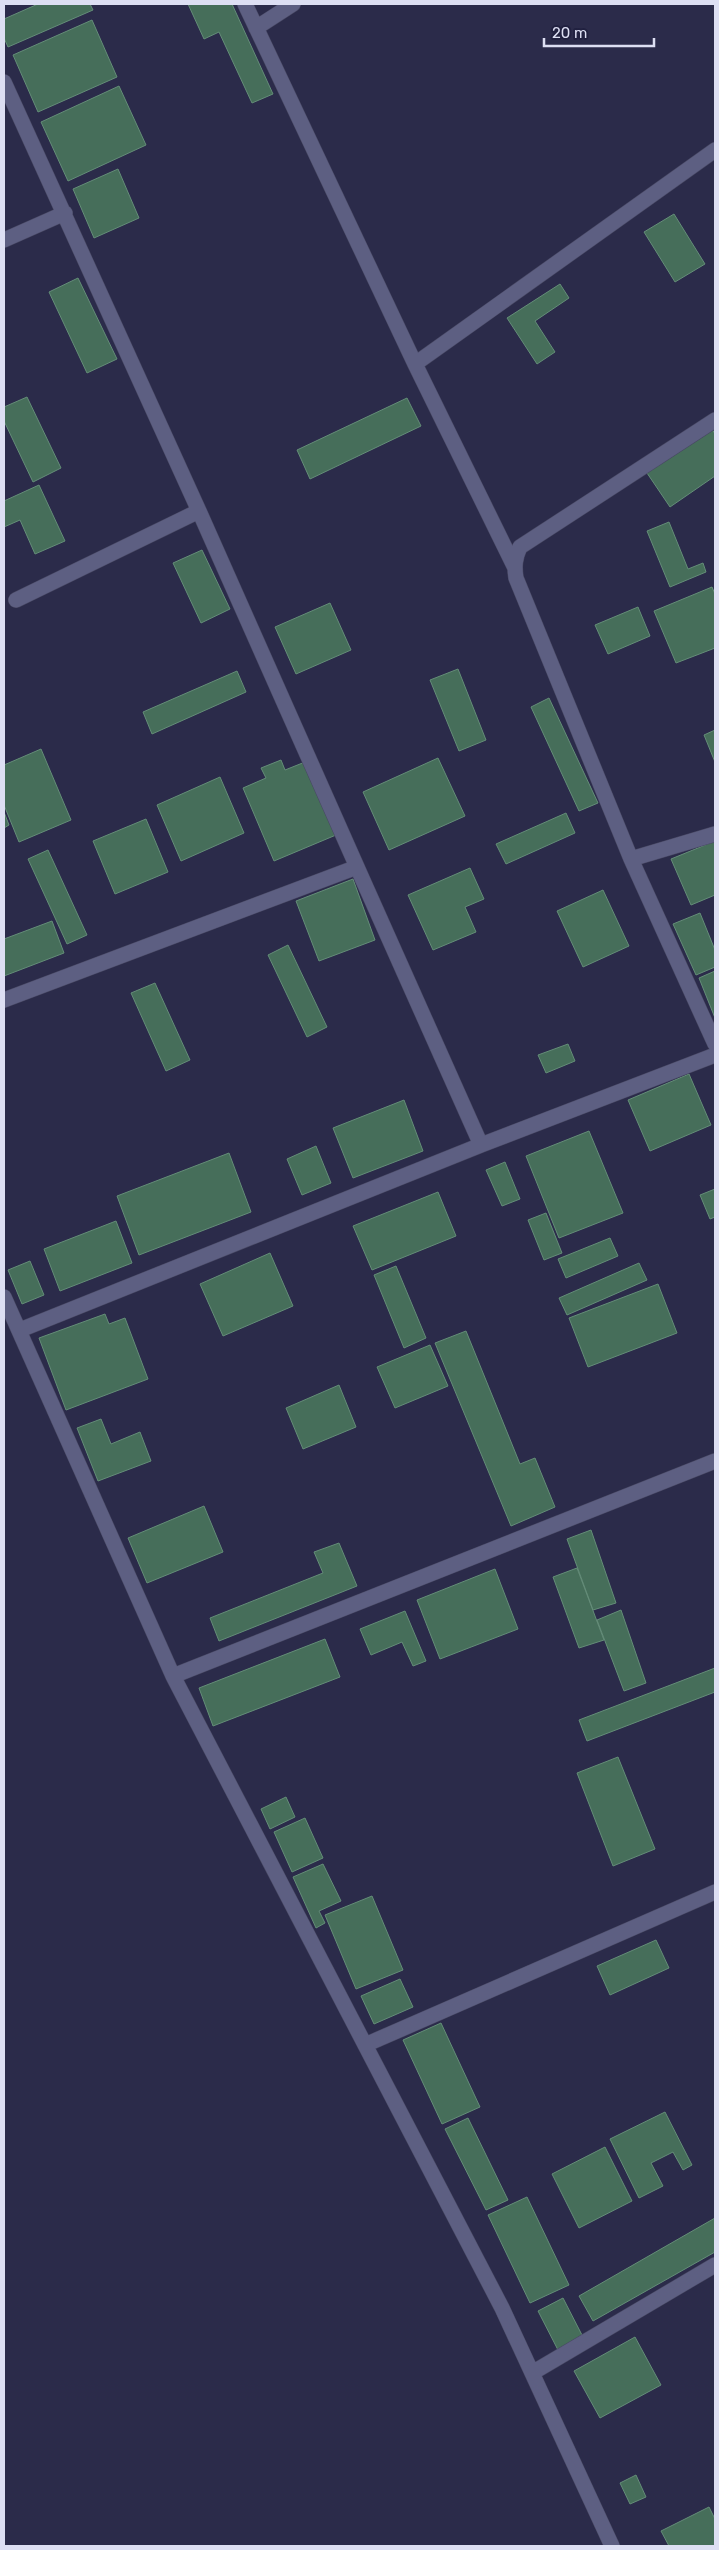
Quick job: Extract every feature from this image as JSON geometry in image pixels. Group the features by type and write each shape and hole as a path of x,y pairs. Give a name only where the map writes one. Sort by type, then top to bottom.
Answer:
{"lane":[{"path":"245,4 414,364 515,568"},
{"path":"256,28 293,4"},
{"path":"4,82 200,511 481,1145"},
{"path":"414,364 715,150"},
{"path":"4,240 64,213"},
{"path":"715,420 520,547 515,559 516,578 632,859 715,1044"},
{"path":"16,600 200,511"},
{"path":"632,859 715,834"},
{"path":"4,1000 357,867"},
{"path":"20,1330 481,1145 715,1055"},
{"path":"4,1297 173,1676 502,2308 612,2546"},
{"path":"173,1676 715,1461"},
{"path":"365,2045 715,1892"},
{"path":"532,2373 715,2265"}],"building":[{"path":"38,4 90,4 93,10 8,47 4,38 4,19"},
{"path":"188,4 232,4 273,94 252,103 219,32 204,39"},
{"path":"92,20 117,77 38,112 13,55"},
{"path":"119,86 146,145 68,181 41,122"},
{"path":"118,169 139,218 94,238 73,189"},
{"path":"674,214 705,264 675,282 644,232"},
{"path":"78,278 117,359 87,373 49,292"},
{"path":"560,284 569,298 535,321 555,352 537,364 507,318"},
{"path":"27,397 61,468 33,482 4,421 4,407"},
{"path":"407,398 421,426 310,479 297,450"},
{"path":"712,429 715,434 715,476 670,507 647,473"},
{"path":"39,485 65,541 35,554 20,520 4,527 4,501"},
{"path":"669,522 688,569 703,563 706,572 670,587 647,531"},
{"path":"202,550 230,609 201,623 173,563"},
{"path":"712,587 715,594 715,648 676,663 654,611"},
{"path":"330,603 351,650 296,674 275,627"},
{"path":"638,607 650,636 608,654 595,625"},
{"path":"458,669 486,740 459,751 430,680"},
{"path":"237,671 246,692 152,734 143,712"},
{"path":"549,698 598,803 579,811 531,707"},
{"path":"715,730 715,762 704,735"},
{"path":"41,749 71,820 19,842 4,805 4,765"},
{"path":"438,758 465,816 389,850 363,792"},
{"path":"281,760 285,770 305,762 336,835 274,861 243,788 266,778 261,768"},
{"path":"220,777 244,833 181,861 157,805"},
{"path":"4,812 9,825 4,828"},
{"path":"566,813 575,833 506,864 496,844"},
{"path":"146,819 168,872 115,894 93,841"},
{"path":"715,841 715,895 691,905 671,859"},
{"path":"48,850 87,935 67,944 28,859"},
{"path":"470,868 484,899 465,907 476,932 433,950 408,895"},
{"path":"353,879 375,940 319,961 296,901"},
{"path":"603,890 629,946 583,967 557,911"},
{"path":"700,913 715,950 715,967 696,975 673,924"},
{"path":"52,921 64,953 4,976 4,939"},
{"path":"288,945 327,1027 307,1037 268,955"},
{"path":"715,971 715,1018 699,978"},
{"path":"155,983 190,1060 166,1071 131,993"},
{"path":"568,1044 575,1061 546,1073 538,1055"},
{"path":"689,1074 711,1125 650,1151 628,1100"},
{"path":"404,1100 423,1151 353,1178 333,1128"},
{"path":"589,1131 623,1213 559,1238 526,1156"},
{"path":"316,1146 331,1183 302,1195 287,1159"},
{"path":"229,1153 251,1212 139,1255 117,1196"},
{"path":"505,1162 520,1199 502,1206 486,1170"},
{"path":"715,1189 715,1217 710,1219 700,1195"},
{"path":"438,1192 456,1236 372,1270 353,1226"},
{"path":"546,1213 562,1253 544,1260 528,1220"},
{"path":"116,1221 132,1263 60,1291 44,1249"},
{"path":"610,1238 618,1256 566,1278 558,1259"},
{"path":"270,1253 293,1306 223,1336 200,1284"},
{"path":"30,1261 44,1295 22,1304 8,1270"},
{"path":"639,1263 647,1280 567,1315 559,1298"},
{"path":"396,1266 426,1338 404,1348 374,1275"},
{"path":"658,1284 677,1333 588,1367 569,1318"},
{"path":"105,1314 109,1324 125,1318 148,1379 66,1410 39,1338"},
{"path":"466,1331 520,1464 535,1458 555,1507 511,1526 435,1343"},
{"path":"430,1345 448,1386 395,1408 377,1367"},
{"path":"339,1385 356,1427 303,1449 286,1408"},
{"path":"101,1419 111,1444 140,1432 151,1461 98,1481 77,1428"},
{"path":"204,1506 223,1552 147,1583 128,1538"},
{"path":"591,1530 616,1603 593,1610 567,1539"},
{"path":"339,1543 357,1586 219,1641 210,1618 323,1573 314,1552"},
{"path":"577,1568 604,1640 579,1648 553,1577"},
{"path":"495,1569 518,1629 440,1659 417,1600"},
{"path":"621,1610 646,1683 624,1691 597,1620"},
{"path":"405,1611 426,1661 413,1666 402,1642 371,1655 360,1629"},
{"path":"325,1639 340,1677 213,1726 199,1688"},
{"path":"715,1668 715,1692 587,1741 579,1720"},
{"path":"618,1757 655,1849 613,1866 577,1773"},
{"path":"286,1797 295,1817 270,1829 261,1809"},
{"path":"305,1818 323,1858 292,1872 274,1832"},
{"path":"323,1864 341,1901 319,1911 325,1923 316,1928 293,1877"},
{"path":"372,1896 403,1970 356,1989 325,1915"},
{"path":"656,1940 669,1968 610,1995 597,1966"},
{"path":"400,1979 413,2007 374,2024 361,1996"},
{"path":"441,2023 480,2107 442,2124 403,2040"},
{"path":"665,2112 692,2165 683,2170 673,2152 651,2163 663,2186 639,2198 610,2139"},
{"path":"468,2118 508,2200 486,2210 445,2129"},
{"path":"605,2147 632,2201 579,2228 552,2174"},
{"path":"527,2197 569,2285 530,2303 488,2215"},
{"path":"715,2218 715,2252 593,2321 579,2296"},
{"path":"563,2298 583,2337 558,2350 538,2311"},
{"path":"635,2337 661,2385 600,2418 574,2371"},
{"path":"636,2475 646,2497 630,2504 620,2483"},
{"path":"709,2507 715,2519 715,2546 669,2546 661,2531"}]}
